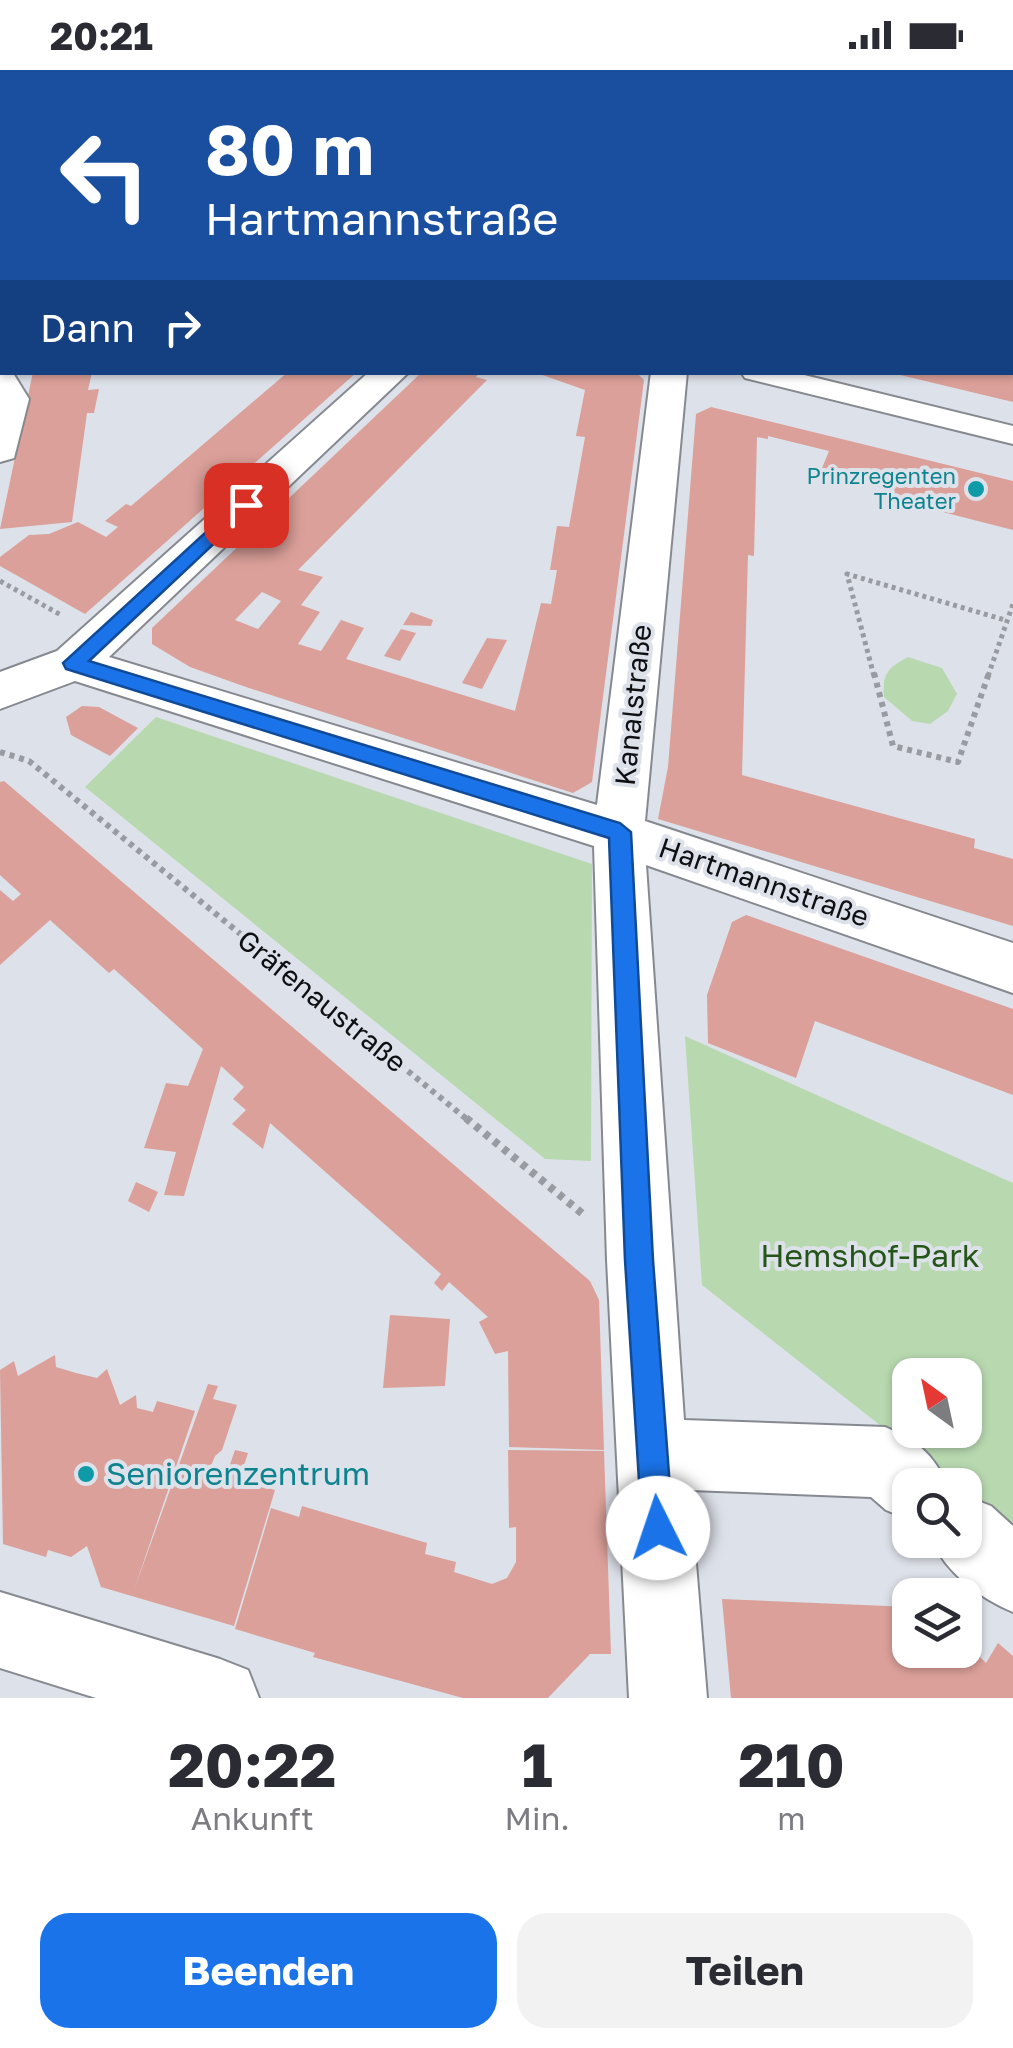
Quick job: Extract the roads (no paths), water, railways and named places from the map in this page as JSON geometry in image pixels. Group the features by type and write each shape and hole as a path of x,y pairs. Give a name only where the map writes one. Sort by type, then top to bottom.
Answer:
{"street":[{"path":"0,690 88,650 389,375"},
{"name":"Kanalstraße","path":"668,1698 639,1260 620,832 669,375"},
{"path":"767,375 1013,435"},
{"path":"0,381 10,399 0,449"},
{"name":"Hartmannstraße","path":"88,650 1013,968"},
{"path":"653,1454 885,1462 892,1468"},
{"path":"982,1547 1013,1575"},
{"path":"0,1630 220,1698"}],"place":[{"name":"Prinzregenten Theater","path":"976,489"},
{"name":"Seniorenzentrum","path":"86,1474"}],"park label":[{"name":"Hemshof-Park","path":"870,1256"}]}
